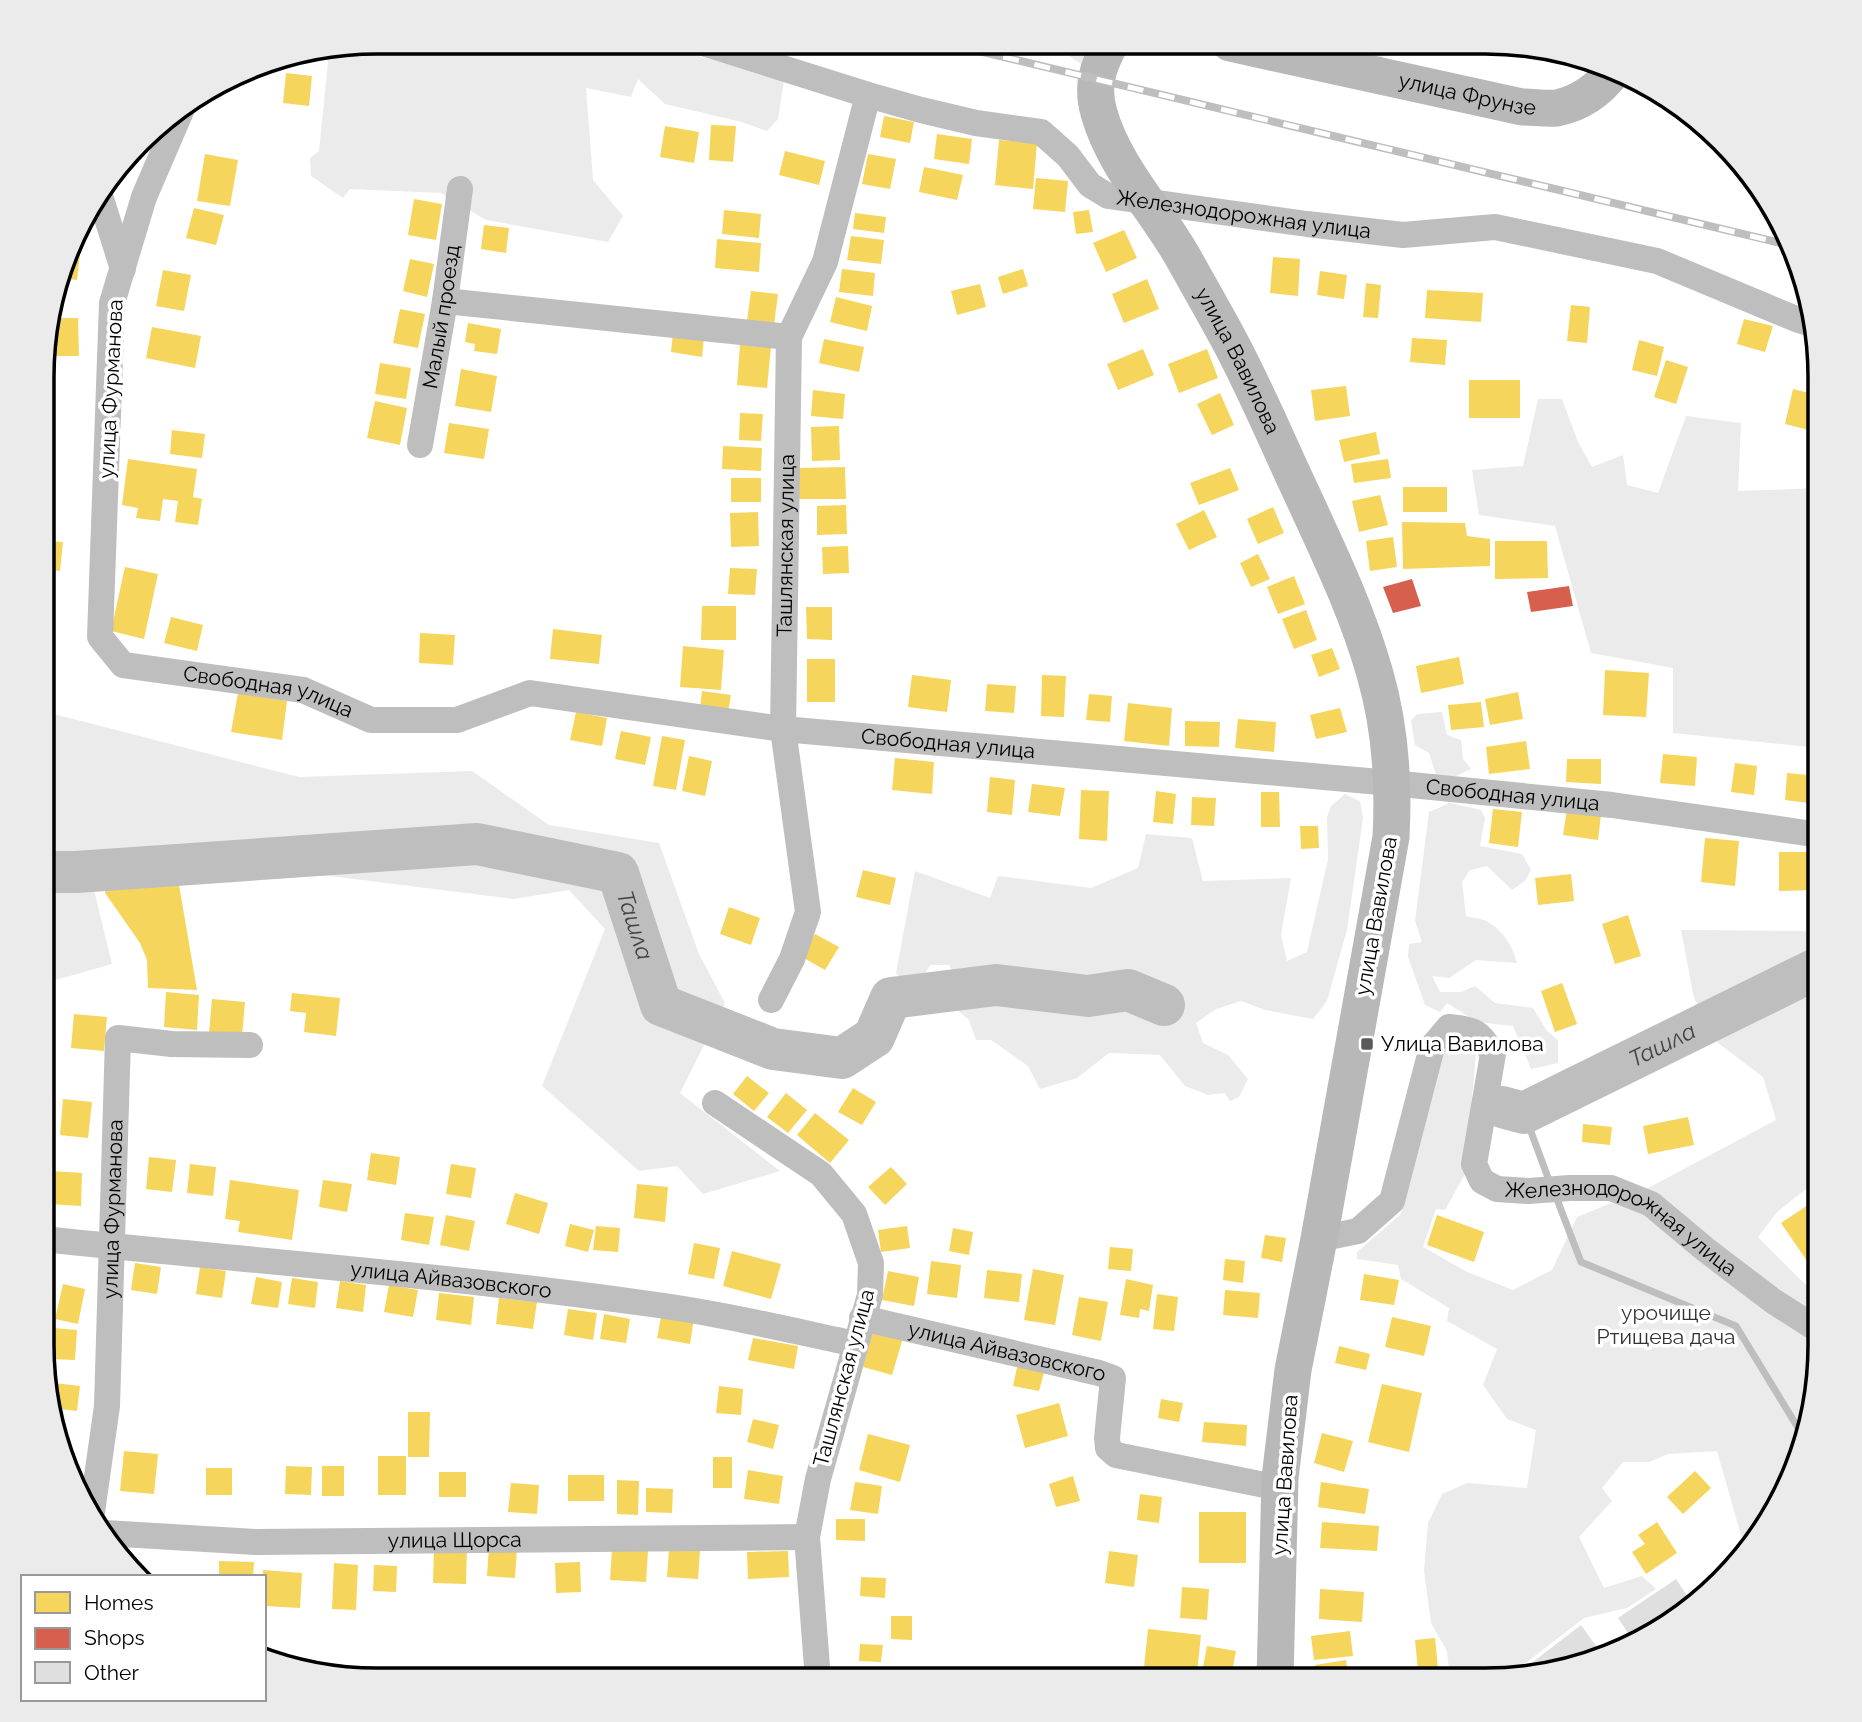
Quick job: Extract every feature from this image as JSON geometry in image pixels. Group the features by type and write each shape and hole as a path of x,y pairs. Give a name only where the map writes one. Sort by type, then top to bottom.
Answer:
{"main road":[{"path":"1104,54 1099,63 1095,89 1098,113 1108,138 1146,201"},
{"name":"улица Фрунзе","path":"1280,54 1522,107 1555,108 1579,101 1601,86 1607,78"},
{"name":"улица Вавилова","path":"1146,201 1181,254 1229,339 1351,602 1376,674 1387,729 1391,837 1293,1370 1280,1488 1275,1668"}],"street":[{"name":"Железнодорожная улица","path":"737,54 921,110 1041,132 1068,156 1090,185 1108,196 1403,235 1495,227 1657,261 1803,321"},
{"name":"Ташлянская улица","path":"771,1000 792,959 808,912 783,729 789,337 825,262 868,96"},
{"name":"улица Фурманова","path":"100,637 113,303 144,197 175,126"},
{"name":"Малый проезд","path":"420,445 445,302 460,190"},
{"path":"109,199 144,197"},
{"path":"102,209 123,269"},
{"path":"445,302 789,337"},
{"name":"Свободная улица","path":"100,637 123,665 303,690 371,720 457,720 530,693 783,729 1391,782 1612,805 1808,833"},
{"name":"Железнодорожная улица","path":"1319,1239 1358,1231 1392,1201 1432,1047 1449,1027 1471,1029 1485,1040 1493,1054 1474,1164 1482,1181 1497,1189 1528,1191 1611,1188 1651,1204 1773,1301 1808,1323"},
{"name":"улица Фурманова","path":"94,1500 107,1406 118,1038 172,1044 250,1045"},
{"name":"Ташлянская улица","path":"715,1104 821,1174 854,1214 870,1263 870,1295 818,1479 807,1537 817,1668"},
{"name":"улица Айвазовского","path":"54,1240 486,1283 645,1303 856,1344"},
{"name":"улица Айвазовского","path":"862,1318 1113,1378 1107,1438 1108,1448 1116,1455 1280,1488"},
{"name":"улица Щорса","path":"116,1534 256,1542 807,1537"}],"green space":[{"path":"377,54 691,54 784,80 778,119 767,131 742,122 665,104 638,79 631,97 586,88 593,180 623,216 608,242 486,220 441,193 350,189 343,198 311,176 310,158 319,151 328,58"},
{"path":"1068,54 1095,54 1086,67"},
{"path":"1324,54 1382,54 1385,65"},
{"path":"1538,399 1562,399 1578,442 1592,467 1623,455 1627,485 1658,493 1686,416 1741,423 1738,491 1808,488 1808,747 1673,733 1673,668 1591,653 1555,526 1479,515 1472,470 1523,466"},
{"path":"1442,712 1447,735 1461,740 1463,759 1471,769 1450,779 1437,778 1429,753 1415,745 1411,721 1417,714"},
{"path":"54,714 299,777 472,771 549,825 659,843 699,954 725,1003 680,1093 780,1171 703,1194 677,1166 639,1171 542,1086 605,929 569,890 514,899 203,860 87,861 112,964 54,980"},
{"path":"1345,794 1360,801 1363,818 1347,930 1327,1001 1313,1019 1265,1010 1241,1001 1216,1009 1196,1023 1203,1043 1228,1055 1248,1079 1239,1097 1230,1101 1225,1093 1208,1095 1185,1086 1160,1055 1109,1053 1077,1078 1040,1089 1028,1066 991,1040 976,1040 969,1020 955,1008 960,985 949,965 930,965 914,994 896,973 915,871 990,898 998,876 1091,888 1138,868 1146,834 1192,838 1203,881 1291,878 1281,935 1287,961 1307,952 1328,859 1327,817 1331,806"},
{"path":"1450,803 1481,810 1485,818 1480,846 1522,854 1531,870 1525,881 1512,890 1487,866 1470,870 1462,882 1466,916 1486,921 1503,934 1517,963 1476,960 1449,978 1432,976 1440,992 1461,992 1475,986 1495,1003 1533,1008 1547,1031 1558,1040 1558,1063 1531,1069 1513,1026 1477,1022 1447,1003 1440,1012 1425,1005 1408,957 1409,944 1422,942 1415,921 1429,812"},
{"name":"урочище Ртищева дача","path":"1681,930 1808,931 1808,1187 1777,1212 1758,1237 1808,1287 1805,1387 1791,1449 1765,1506 1742,1540 1717,1451 1668,1454 1649,1462 1623,1462 1602,1488 1612,1501 1579,1537 1604,1588 1642,1576 1656,1589 1627,1608 1584,1618 1523,1665 1449,1668 1447,1651 1431,1623 1424,1571 1428,1523 1442,1494 1467,1483 1527,1488 1536,1430 1507,1419 1483,1385 1497,1349 1447,1321 1449,1308 1401,1279 1398,1265 1357,1259 1357,1252 1401,1214 1433,1070 1454,1039 1468,1041 1476,1053 1465,1174 1445,1210 1436,1209 1423,1247 1467,1272 1513,1290 1552,1270 1577,1217 1650,1187 1776,1120 1763,1077 1718,1043 1694,998"}],"building: Homes":[{"path":"286,73 312,76 309,106 283,103"},
{"path":"884,116 914,122 910,143 880,137"},
{"path":"711,125 736,126 733,162 709,160"},
{"path":"665,126 699,132 694,163 660,157"},
{"path":"937,134 972,139 969,164 934,159"},
{"path":"999,140 1037,143 1033,189 995,185"},
{"path":"785,151 825,161 819,185 779,175"},
{"path":"205,154 238,160 230,206 197,201"},
{"path":"868,154 896,159 890,189 862,184"},
{"path":"924,167 963,175 957,200 919,192"},
{"path":"1036,178 1068,181 1065,212 1033,209"},
{"path":"414,199 442,204 436,240 408,235"},
{"path":"194,208 224,215 216,245 186,238"},
{"path":"724,210 761,214 759,238 722,234"},
{"path":"1089,210 1093,232 1076,234 1073,212"},
{"path":"855,213 886,217 884,233 853,229"},
{"path":"484,225 509,228 506,253 481,249"},
{"path":"1124,230 1137,258 1106,272 1093,243"},
{"path":"851,236 884,240 881,264 847,260"},
{"path":"717,239 761,243 759,272 715,268"},
{"path":"81,250 77,280 69,279"},
{"path":"1273,257 1300,259 1298,296 1270,293"},
{"path":"410,259 434,264 427,297 403,291"},
{"path":"842,269 875,273 873,296 839,292"},
{"path":"1023,269 1028,286 1003,294 998,277"},
{"path":"163,270 191,275 184,311 156,306"},
{"path":"1320,271 1347,275 1344,299 1317,295"},
{"path":"1147,279 1159,309 1124,323 1112,294"},
{"path":"1366,283 1381,285 1378,318 1363,317"},
{"path":"980,284 986,307 957,315 951,291"},
{"path":"1427,290 1483,293 1481,322 1425,318"},
{"path":"751,291 778,294 774,325 747,321"},
{"path":"836,297 872,306 867,331 830,322"},
{"path":"1571,305 1590,307 1587,343 1567,341"},
{"path":"400,309 425,314 418,348 393,343"},
{"path":"59,318 78,318 79,356 55,356"},
{"path":"1744,319 1773,326 1765,352 1737,344"},
{"path":"468,323 501,329 497,354 474,351 475,344 465,342"},
{"path":"152,327 201,336 195,368 146,358"},
{"path":"673,333 704,337 702,357 671,352"},
{"path":"1412,338 1447,340 1445,365 1410,362"},
{"path":"824,339 864,347 859,372 819,363"},
{"path":"1639,340 1664,347 1657,376 1632,370"},
{"path":"740,344 771,347 767,388 737,385"},
{"path":"1143,349 1154,375 1118,390 1107,364"},
{"path":"1207,349 1218,378 1179,393 1168,364"},
{"path":"1666,360 1688,367 1676,404 1654,397"},
{"path":"380,363 411,368 406,399 375,394"},
{"path":"461,369 497,376 491,412 455,406"},
{"path":"1469,380 1520,380 1520,418 1469,418"},
{"path":"1346,386 1350,416 1315,421 1311,390"},
{"path":"1793,389 1808,393 1808,430 1785,424"},
{"path":"813,390 845,394 843,419 811,416"},
{"path":"1220,393 1234,425 1212,435 1197,404"},
{"path":"375,401 407,408 400,445 367,438"},
{"path":"740,413 763,414 761,441 739,440"},
{"path":"449,423 489,429 484,459 444,453"},
{"path":"839,426 840,460 812,461 811,427"},
{"path":"172,430 205,434 202,458 170,454"},
{"path":"1376,432 1380,454 1344,462 1339,440"},
{"path":"723,446 762,448 761,471 722,469"},
{"path":"128,459 197,469 193,497 202,499 198,525 175,522 178,501 163,499 160,521 136,518 138,508 122,505"},
{"path":"1388,459 1391,478 1354,483 1351,464"},
{"path":"845,467 846,499 798,499 797,468"},
{"path":"1230,468 1239,490 1199,505 1190,483"},
{"path":"731,478 761,478 761,502 731,502"},
{"path":"1403,487 1447,487 1447,512 1403,512"},
{"path":"1380,495 1388,525 1359,532 1352,501"},
{"path":"846,505 847,534 817,535 817,506"},
{"path":"1273,507 1284,533 1258,544 1247,519"},
{"path":"1204,510 1217,537 1189,550 1176,524"},
{"path":"758,512 759,546 731,547 730,513"},
{"path":"1402,522 1465,523 1467,536 1490,539 1490,566 1403,569"},
{"path":"1393,537 1397,567 1370,571 1366,541"},
{"path":"54,541 63,542 60,571 54,571"},
{"path":"1495,541 1547,541 1548,578 1495,579"},
{"path":"848,546 849,573 823,574 822,547"},
{"path":"1258,554 1270,579 1251,587 1240,563"},
{"path":"125,567 158,574 144,639 111,631"},
{"path":"730,568 757,569 755,595 728,594"},
{"path":"1294,576 1305,604 1278,614 1267,587"},
{"path":"702,606 736,606 736,640 701,640"},
{"path":"806,607 832,607 832,640 807,639"},
{"path":"1306,610 1317,640 1294,649 1282,619"},
{"path":"171,617 203,625 197,651 164,643"},
{"path":"553,629 602,635 599,664 550,659"},
{"path":"420,633 455,635 453,665 419,663"},
{"path":"683,646 724,650 721,690 680,687"},
{"path":"1332,648 1340,669 1319,677 1311,655"},
{"path":"1459,657 1464,684 1421,693 1416,666"},
{"path":"807,659 835,659 835,702 807,702"},
{"path":"1605,670 1649,673 1646,717 1603,715"},
{"path":"912,675 951,680 947,712 908,707"},
{"path":"1042,675 1066,676 1064,717 1041,716"},
{"path":"987,684 1016,686 1014,713 985,711"},
{"path":"702,691 731,695 728,712 700,708"},
{"path":"1518,692 1523,719 1490,725 1485,699"},
{"path":"238,693 287,701 282,740 231,732"},
{"path":"1089,694 1112,696 1110,722 1086,720"},
{"path":"1481,702 1484,727 1451,730 1448,705"},
{"path":"1128,703 1172,708 1169,746 1124,741"},
{"path":"1340,708 1347,732 1316,739 1310,715"},
{"path":"576,712 607,718 602,746 570,740"},
{"path":"1238,719 1276,722 1274,752 1235,748"},
{"path":"1185,721 1220,722 1219,747 1185,746"},
{"path":"621,731 651,737 645,765 615,759"},
{"path":"662,736 685,740 676,790 653,786"},
{"path":"1526,741 1530,769 1489,774 1486,747"},
{"path":"1663,754 1697,757 1695,786 1660,783"},
{"path":"689,756 712,761 705,796 682,791"},
{"path":"895,758 934,762 932,794 892,790"},
{"path":"1567,759 1601,759 1601,784 1566,782"},
{"path":"1735,763 1757,766 1754,795 1731,792"},
{"path":"1787,773 1808,775 1808,803 1785,800"},
{"path":"990,777 1015,780 1012,815 987,812"},
{"path":"1032,784 1065,788 1060,816 1028,812"},
{"path":"1081,790 1109,791 1107,841 1079,839"},
{"path":"1156,791 1176,794 1173,824 1153,822"},
{"path":"1261,792 1279,792 1280,827 1261,827"},
{"path":"1192,797 1216,798 1214,826 1191,825"},
{"path":"1493,809 1522,812 1518,847 1489,843"},
{"path":"1567,809 1601,815 1598,840 1563,835"},
{"path":"1300,826 1318,826 1319,848 1301,849"},
{"path":"1705,838 1739,841 1735,886 1701,882"},
{"path":"1779,852 1808,852 1808,890 1779,891"},
{"path":"863,870 896,878 890,905 856,897"},
{"path":"1571,874 1574,901 1538,905 1535,878"},
{"path":"178,879 197,990 148,988 147,960 140,943 105,893 107,884"},
{"path":"729,907 760,918 751,945 720,934"},
{"path":"1628,915 1641,956 1615,964 1602,924"},
{"path":"815,934 839,947 825,970 802,957"},
{"path":"1562,983 1577,1024 1555,1032 1541,991"},
{"path":"166,992 199,995 197,1030 164,1027"},
{"path":"292,993 340,998 336,1036 304,1032 306,1013 290,1011"},
{"path":"212,999 245,1002 242,1036 209,1033"},
{"path":"74,1014 107,1017 104,1051 71,1048"},
{"path":"747,1076 769,1093 754,1111 733,1094"},
{"path":"853,1088 876,1102 862,1125 838,1112"},
{"path":"786,1093 807,1110 788,1133 767,1117"},
{"path":"63,1099 92,1102 88,1138 60,1135"},
{"path":"815,1113 849,1140 830,1163 797,1135"},
{"path":"1688,1117 1694,1145 1648,1154 1643,1126"},
{"path":"1583,1124 1612,1127 1610,1145 1582,1142"},
{"path":"371,1153 400,1157 396,1185 367,1180"},
{"path":"149,1157 176,1160 172,1192 146,1189"},
{"path":"190,1164 216,1167 213,1196 187,1193"},
{"path":"451,1164 476,1168 471,1198 446,1194"},
{"path":"891,1167 907,1184 885,1205 868,1187"},
{"path":"54,1171 82,1173 81,1206 54,1204"},
{"path":"230,1180 299,1190 292,1240 238,1232 240,1221 225,1219"},
{"path":"323,1180 352,1184 347,1212 319,1207"},
{"path":"637,1184 668,1187 665,1222 634,1218"},
{"path":"515,1193 548,1203 539,1234 506,1224"},
{"path":"1808,1205 1808,1262 1781,1223"},
{"path":"405,1213 434,1217 429,1245 401,1240"},
{"path":"446,1215 475,1221 469,1251 440,1245"},
{"path":"1437,1215 1484,1232 1474,1262 1427,1245"},
{"path":"570,1224 594,1230 588,1252 565,1246"},
{"path":"596,1226 620,1228 618,1252 593,1250"},
{"path":"907,1226 910,1248 881,1252 878,1230"},
{"path":"953,1228 973,1232 969,1255 949,1251"},
{"path":"1265,1235 1286,1238 1282,1262 1261,1258"},
{"path":"694,1243 720,1248 714,1279 688,1274"},
{"path":"1110,1247 1133,1249 1131,1271 1108,1269"},
{"path":"732,1251 781,1264 771,1299 723,1286"},
{"path":"1225,1259 1245,1261 1243,1283 1223,1280"},
{"path":"931,1261 961,1265 957,1298 927,1294"},
{"path":"135,1263 161,1267 157,1294 131,1290"},
{"path":"200,1267 226,1271 222,1298 196,1294"},
{"path":"1033,1269 1064,1275 1055,1325 1024,1320"},
{"path":"987,1270 1022,1274 1019,1302 984,1298"},
{"path":"888,1271 919,1277 914,1306 882,1300"},
{"path":"1364,1274 1399,1280 1394,1305 1360,1300"},
{"path":"256,1277 282,1282 278,1308 251,1304"},
{"path":"292,1278 318,1282 315,1308 288,1304"},
{"path":"1126,1279 1153,1285 1149,1311 1140,1309 1139,1318 1120,1315"},
{"path":"340,1281 366,1285 363,1312 336,1308"},
{"path":"63,1284 85,1289 78,1324 55,1319"},
{"path":"389,1285 418,1290 413,1317 384,1312"},
{"path":"1225,1290 1260,1293 1258,1318 1223,1315"},
{"path":"439,1293 474,1297 471,1325 436,1320"},
{"path":"1157,1294 1178,1297 1174,1331 1153,1329"},
{"path":"1079,1297 1108,1302 1101,1341 1072,1335"},
{"path":"499,1298 537,1302 533,1329 496,1324"},
{"path":"568,1309 597,1313 593,1340 564,1335"},
{"path":"662,1312 694,1318 690,1344 657,1338"},
{"path":"604,1314 630,1319 626,1343 600,1339"},
{"path":"1392,1317 1431,1326 1424,1356 1385,1347"},
{"path":"54,1328 77,1330 75,1360 55,1359"},
{"path":"873,1330 903,1338 892,1375 863,1367"},
{"path":"753,1338 798,1346 794,1369 748,1360"},
{"path":"1339,1346 1370,1354 1366,1370 1335,1363"},
{"path":"1018,1363 1045,1369 1039,1391 1013,1386"},
{"path":"57,1383 80,1386 77,1411 60,1409"},
{"path":"1382,1384 1422,1393 1409,1452 1368,1442"},
{"path":"719,1386 743,1389 741,1415 716,1413"},
{"path":"1161,1399 1183,1403 1179,1422 1158,1418"},
{"path":"1059,1403 1068,1436 1025,1448 1016,1415"},
{"path":"408,1412 430,1412 429,1457 408,1457"},
{"path":"753,1419 779,1425 773,1449 747,1442"},
{"path":"1204,1422 1247,1425 1246,1446 1202,1442"},
{"path":"1322,1433 1353,1441 1344,1472 1314,1463"},
{"path":"868,1434 910,1445 900,1482 859,1470"},
{"path":"124,1451 158,1454 154,1494 120,1491"},
{"path":"378,1456 406,1456 406,1495 378,1495"},
{"path":"713,1457 732,1457 732,1488 713,1488"},
{"path":"286,1466 312,1467 311,1495 285,1494"},
{"path":"322,1466 344,1466 344,1496 322,1496"},
{"path":"206,1468 232,1468 232,1495 206,1495"},
{"path":"748,1470 783,1476 779,1504 744,1499"},
{"path":"1695,1471 1711,1488 1683,1514 1667,1497"},
{"path":"439,1472 466,1472 466,1497 439,1497"},
{"path":"568,1475 604,1475 604,1501 568,1501"},
{"path":"1073,1476 1080,1501 1056,1507 1049,1484"},
{"path":"617,1480 639,1481 638,1515 617,1514"},
{"path":"855,1482 882,1486 878,1514 850,1510"},
{"path":"1321,1482 1369,1489 1365,1514 1318,1507"},
{"path":"511,1483 539,1485 537,1514 508,1512"},
{"path":"646,1488 673,1489 672,1513 646,1512"},
{"path":"1140,1494 1162,1497 1159,1523 1137,1520"},
{"path":"1199,1512 1246,1512 1246,1563 1199,1563"},
{"path":"836,1519 865,1519 865,1541 836,1540"},
{"path":"1322,1522 1379,1526 1377,1551 1320,1548"},
{"path":"1657,1522 1677,1553 1646,1574 1632,1552 1645,1544 1638,1535"},
{"path":"489,1546 517,1548 515,1578 487,1576"},
{"path":"434,1547 467,1547 466,1584 433,1583"},
{"path":"612,1549 648,1551 646,1582 610,1580"},
{"path":"669,1549 700,1551 698,1579 667,1577"},
{"path":"788,1551 789,1577 748,1579 747,1552"},
{"path":"1109,1551 1138,1555 1134,1587 1105,1583"},
{"path":"219,1561 254,1562 253,1575 219,1575"},
{"path":"580,1562 581,1592 556,1593 555,1563"},
{"path":"334,1563 358,1565 356,1610 332,1609"},
{"path":"374,1565 397,1566 396,1592 373,1591"},
{"path":"263,1570 302,1573 300,1608 266,1606 266,1575 263,1575"},
{"path":"861,1577 886,1578 885,1598 860,1596"},
{"path":"1182,1587 1209,1589 1207,1620 1180,1618"},
{"path":"1320,1589 1364,1592 1362,1622 1319,1619"},
{"path":"891,1616 912,1616 912,1640 891,1639"},
{"path":"1148,1629 1201,1635 1198,1668 1144,1667"},
{"path":"1350,1631 1353,1656 1314,1660 1311,1636"},
{"path":"1435,1638 1438,1668 1418,1668 1415,1640"},
{"path":"860,1644 883,1645 881,1662 859,1661"},
{"path":"1207,1646 1236,1651 1233,1668 1203,1668"},
{"path":"1346,1660 1347,1668 1315,1668 1315,1665"}],"building: Shops":[{"path":"1412,579 1421,606 1393,613 1383,587"},
{"path":"1569,586 1573,606 1531,612 1527,592"}],"building: Other":[{"path":"1676,1579 1687,1596 1628,1634 1618,1618"},
{"path":"1581,1625 1597,1648 1569,1657 1529,1665"}],"waterway":[{"name":"Ташла","path":"54,872 477,844 618,873 661,1005 773,1049 842,1058 874,1037 891,998 996,985 1088,996 1128,990 1164,1005"},
{"name":"Ташла","path":"1502,1107 1524,1113 1808,973"},
{"path":"1524,1113 1550,1183"},
{"path":"1555,1194 1581,1262 1736,1326 1798,1427"}],"railway":[{"path":"991,54 1778,242"}],"place":[{"name":"Улица Вавилова","path":"1367,1044"}]}
